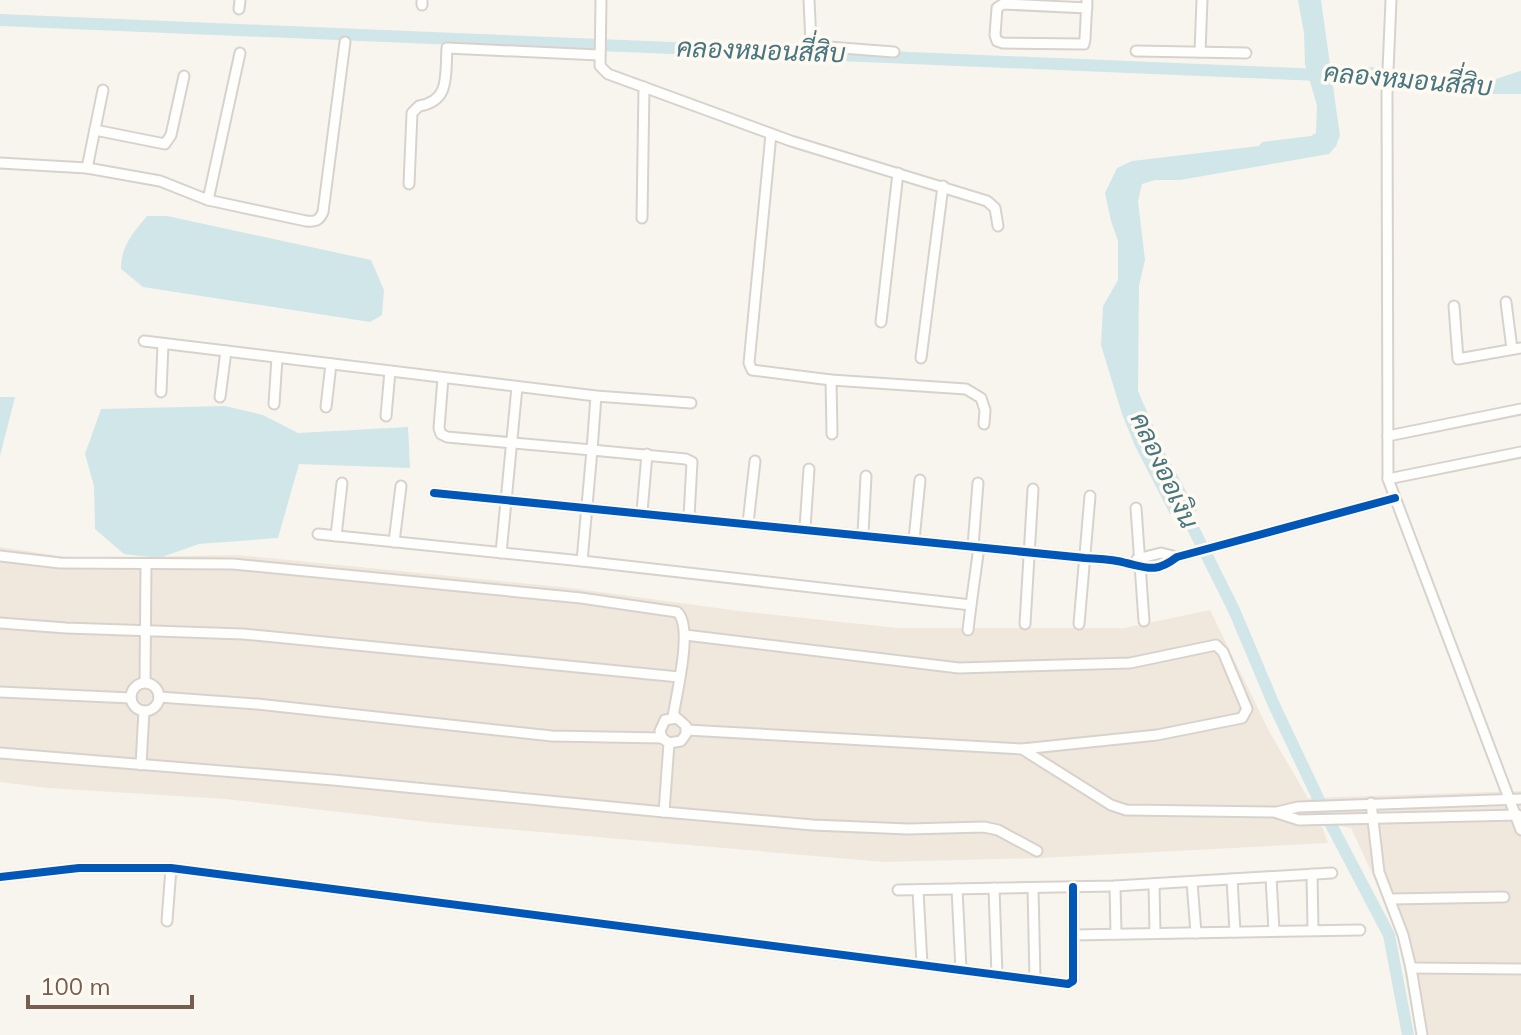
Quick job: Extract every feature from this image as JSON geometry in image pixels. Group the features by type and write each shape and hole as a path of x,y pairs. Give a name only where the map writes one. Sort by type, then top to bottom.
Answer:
{"street":[{"path":"601,0 599,54 603,71 771,134 987,201 995,208 998,226"},
{"path":"809,0 811,43 894,52"},
{"path":"1200,52 1202,0"},
{"path":"1391,0 1387,94 1388,479 1509,799 1518,815 1521,830"},
{"path":"1003,4 1087,4 1084,44 997,41 997,8 1003,4"},
{"path":"0,163 87,168 160,181 208,200 314,222 320,219 323,212 345,42"},
{"path":"409,184 412,113 419,106 434,102 444,91 447,48 599,54"},
{"path":"1136,51 1246,53"},
{"path":"208,200 240,53"},
{"path":"95,130 165,144 171,135 184,76"},
{"path":"642,218 644,87"},
{"path":"87,168 103,90"},
{"path":"771,134 749,363 752,370 831,380 966,389 981,398 985,410 984,424"},
{"path":"881,322 898,173"},
{"path":"921,358 943,186"},
{"path":"1454,306 1458,359 1516,349 1506,302"},
{"path":"144,341 596,396 691,403"},
{"path":"161,392 163,344"},
{"path":"220,397 226,351"},
{"path":"274,404 277,358"},
{"path":"326,407 331,364"},
{"path":"386,416 390,371"},
{"path":"443,378 441,434 686,459 692,462 689,517"},
{"path":"831,380 832,434"},
{"path":"501,553 517,387"},
{"path":"582,561 596,396"},
{"path":"1388,436 1521,409"},
{"path":"1388,479 1521,452"},
{"path":"642,512 647,454"},
{"path":"748,523 755,461"},
{"path":"805,528 809,469"},
{"path":"863,534 866,476"},
{"path":"914,540 920,480"},
{"path":"336,536 342,483"},
{"path":"968,630 978,483"},
{"path":"394,542 401,486"},
{"path":"1025,624 1033,489"},
{"path":"434,493 976,546 1127,563 1141,569 1166,566 1177,557 1395,498"},
{"path":"1079,624 1090,496"},
{"path":"1136,508 1144,621"},
{"path":"318,534 971,605"},
{"path":"1127,563 1161,553 1177,557"},
{"path":"0,556 60,563 233,564 581,598 677,612 683,619 685,635 673,717"},
{"path":"145,682 146,564"},
{"path":"0,623 257,635 679,677"},
{"path":"685,635 959,668 1130,663 1216,645 1223,652 1247,709 1242,718 1157,735 1022,749 687,730"},
{"path":"144,711 154,707 159,697 155,687 145,682"},
{"path":"144,711 133,705 131,698 134,687 145,682"},
{"path":"0,692 131,698"},
{"path":"159,697 257,704 552,736 681,741 687,730"},
{"path":"141,765 144,711"},
{"path":"664,812 666,741 660,731 662,723 673,717 681,720 687,730"},
{"path":"1022,749 1111,805 1126,810 1274,812 1306,806 1521,799"},
{"path":"0,753 813,825 908,829 984,827 998,830 1037,851"},
{"path":"1371,803 1379,872 1411,968 1422,1035"},
{"path":"1274,812 1307,820 1518,815"},
{"path":"0,877 79,868 171,868 1068,984 1073,981 1073,887"},
{"path":"167,921 171,868"},
{"path":"898,890 1115,886 1332,873"},
{"path":"1312,874 1313,930"},
{"path":"1271,877 1274,931"},
{"path":"1232,879 1235,932"},
{"path":"1192,882 1196,933"},
{"path":"1154,884 1155,933"},
{"path":"1115,886 1116,934"},
{"path":"994,888 997,975"},
{"path":"1033,888 1035,980"},
{"path":"957,889 961,970"},
{"path":"918,890 922,965"},
{"path":"1390,899 1504,897"},
{"path":"1073,935 1360,930"},
{"path":"1411,968 1521,969"}],"shaded area":[{"path":"0,547 73,558 238,555 571,588 739,611 898,628 1124,628 1210,610 1269,731 1308,798 1521,791 1521,1035 1416,1035 1396,925 1351,828 1320,821 1328,843 1041,858 883,862 436,823 225,799 0,782"}],"water":[{"path":"1298,0 1321,0 1340,136 1336,146 1329,154 1142,184 1138,201 1145,260 1139,285 1138,391 1164,451 1197,511 1170,514 1135,446 1101,345 1103,306 1118,280 1118,241 1105,193 1117,168 1132,161 1259,146 1262,142 1316,133 1317,106 1305,64"},
{"path":"147,216 167,216 371,260 384,290 382,315 370,322 143,287 121,269 126,247"},
{"path":"0,397 15,397 0,456"},
{"path":"225,406 263,415 298,433 408,427 410,468 299,464 278,538 199,544 159,558 124,554 95,529 94,486 85,454 101,409"}],"waterway":[{"name":"คลองหมอนสี่สิบ","path":"0,20 1321,75 1368,73 1490,88 1521,88"},
{"path":"1497,85 1521,77"},
{"name":"คลองออเงิน","path":"1179,500 1234,610 1274,705 1326,815 1389,935 1408,1035"}],"cycle path":[{"path":"434,493 1106,559 1152,568 1177,557 1395,498"},
{"path":"0,877 79,868 171,868 1068,984 1073,981 1073,887"}]}
